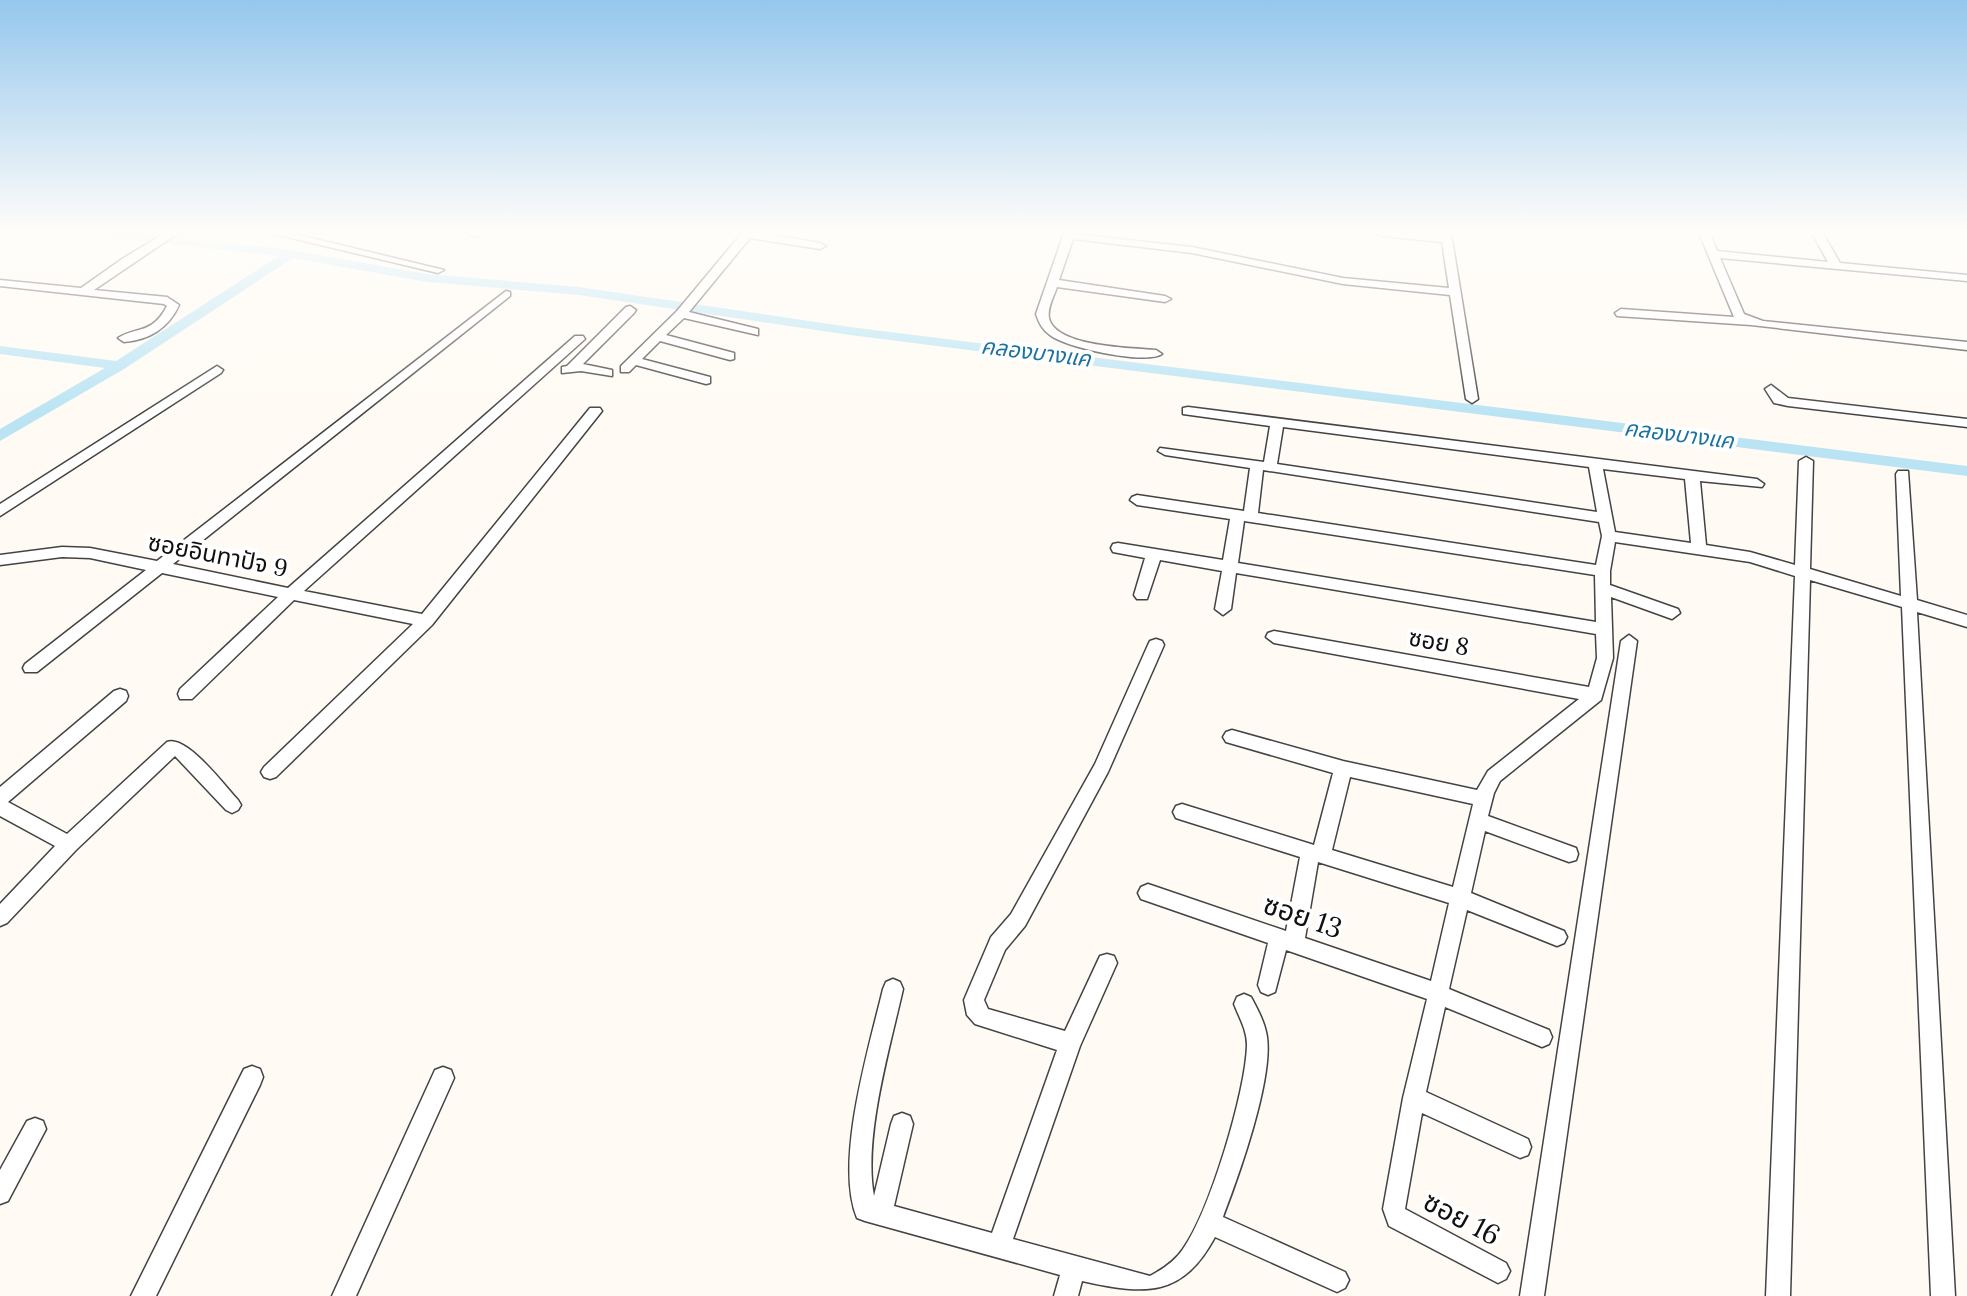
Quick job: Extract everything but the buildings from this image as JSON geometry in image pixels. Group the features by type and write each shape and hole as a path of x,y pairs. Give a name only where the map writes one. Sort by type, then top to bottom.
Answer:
{"street":[{"path":"93,293 167,301 173,305 172,310 147,333 124,338"},
{"path":"697,293 682,314 630,365 706,380"},
{"path":"1049,293 1042,323 1050,333 1083,345 1156,354"},
{"path":"1126,293 1165,299"},
{"path":"1455,293 1472,399"},
{"path":"1730,293 1739,316 1750,322"},
{"path":"31,668 506,294"},
{"path":"571,369 630,310"},
{"path":"1621,313 1750,322 1967,346"},
{"path":"682,314 754,332"},
{"path":"659,337 730,356"},
{"path":"186,694 291,594 579,339"},
{"path":"542,371 589,368 608,373"},
{"path":"0,511 217,370"},
{"path":"1771,389 1779,400 1788,402 1967,423"},
{"path":"270,772 426,621 595,411"},
{"path":"1188,411 1757,484"},
{"path":"1223,609 1244,516 1277,422"},
{"path":"1165,451 1607,527 1699,549 1750,557 1967,621"},
{"path":"1778,1296 1806,461"},
{"path":"1520,1147 1414,1098 1483,799 1494,776 1595,695 1605,658 1603,580 1607,527 1595,463"},
{"path":"1903,474 1943,1296"},
{"path":"1692,475 1699,549"},
{"path":"1137,500 1603,580 1672,613"},
{"path":"1118,548 1603,629"},
{"name":"ซอยอินทาปัจ 9","path":"0,560 74,552 426,621"},
{"path":"1142,595 1154,554"},
{"name":"ซอย 8","path":"1274,637 1595,695"},
{"path":"1532,1296 1629,641"},
{"path":"1070,1043 982,1017 974,1008 974,1000 998,944 1018,920 1102,767 1156,645"},
{"path":"0,798 120,696"},
{"path":"1232,737 1343,768 1483,799"},
{"path":"0,917 69,844 164,752 173,747 232,805"},
{"path":"1268,985 1343,768"},
{"path":"0,807 69,844"},
{"path":"1182,812 1461,898 1557,937"},
{"path":"1478,820 1569,854"},
{"name":"ซอย 13","path":"1148,893 1439,994 1542,1037"},
{"path":"999,1246 1070,1043 1107,963"},
{"path":"893,989 867,1122 859,1193 865,1210 1151,1288 1176,1275 1193,1255 1210,1223 1248,1097 1257,1049 1256,1029 1244,1004"},
{"path":"143,1296 252,1077"},
{"path":"344,1296 443,1078"},
{"name":"ซอย 16","path":"1414,1098 1394,1209 1397,1218 1498,1271"},
{"path":"881,1215 902,1124"},
{"path":"0,1193 35,1129"},
{"path":"1210,1223 1337,1280"},
{"path":"1066,1296 1073,1269"}],"waterway":[{"path":"119,366 230,293"},
{"name":"คลองบางแค","path":"596,293 850,331 1967,471"},
{"path":"0,350 119,366"},
{"path":"0,436 119,366"}]}
